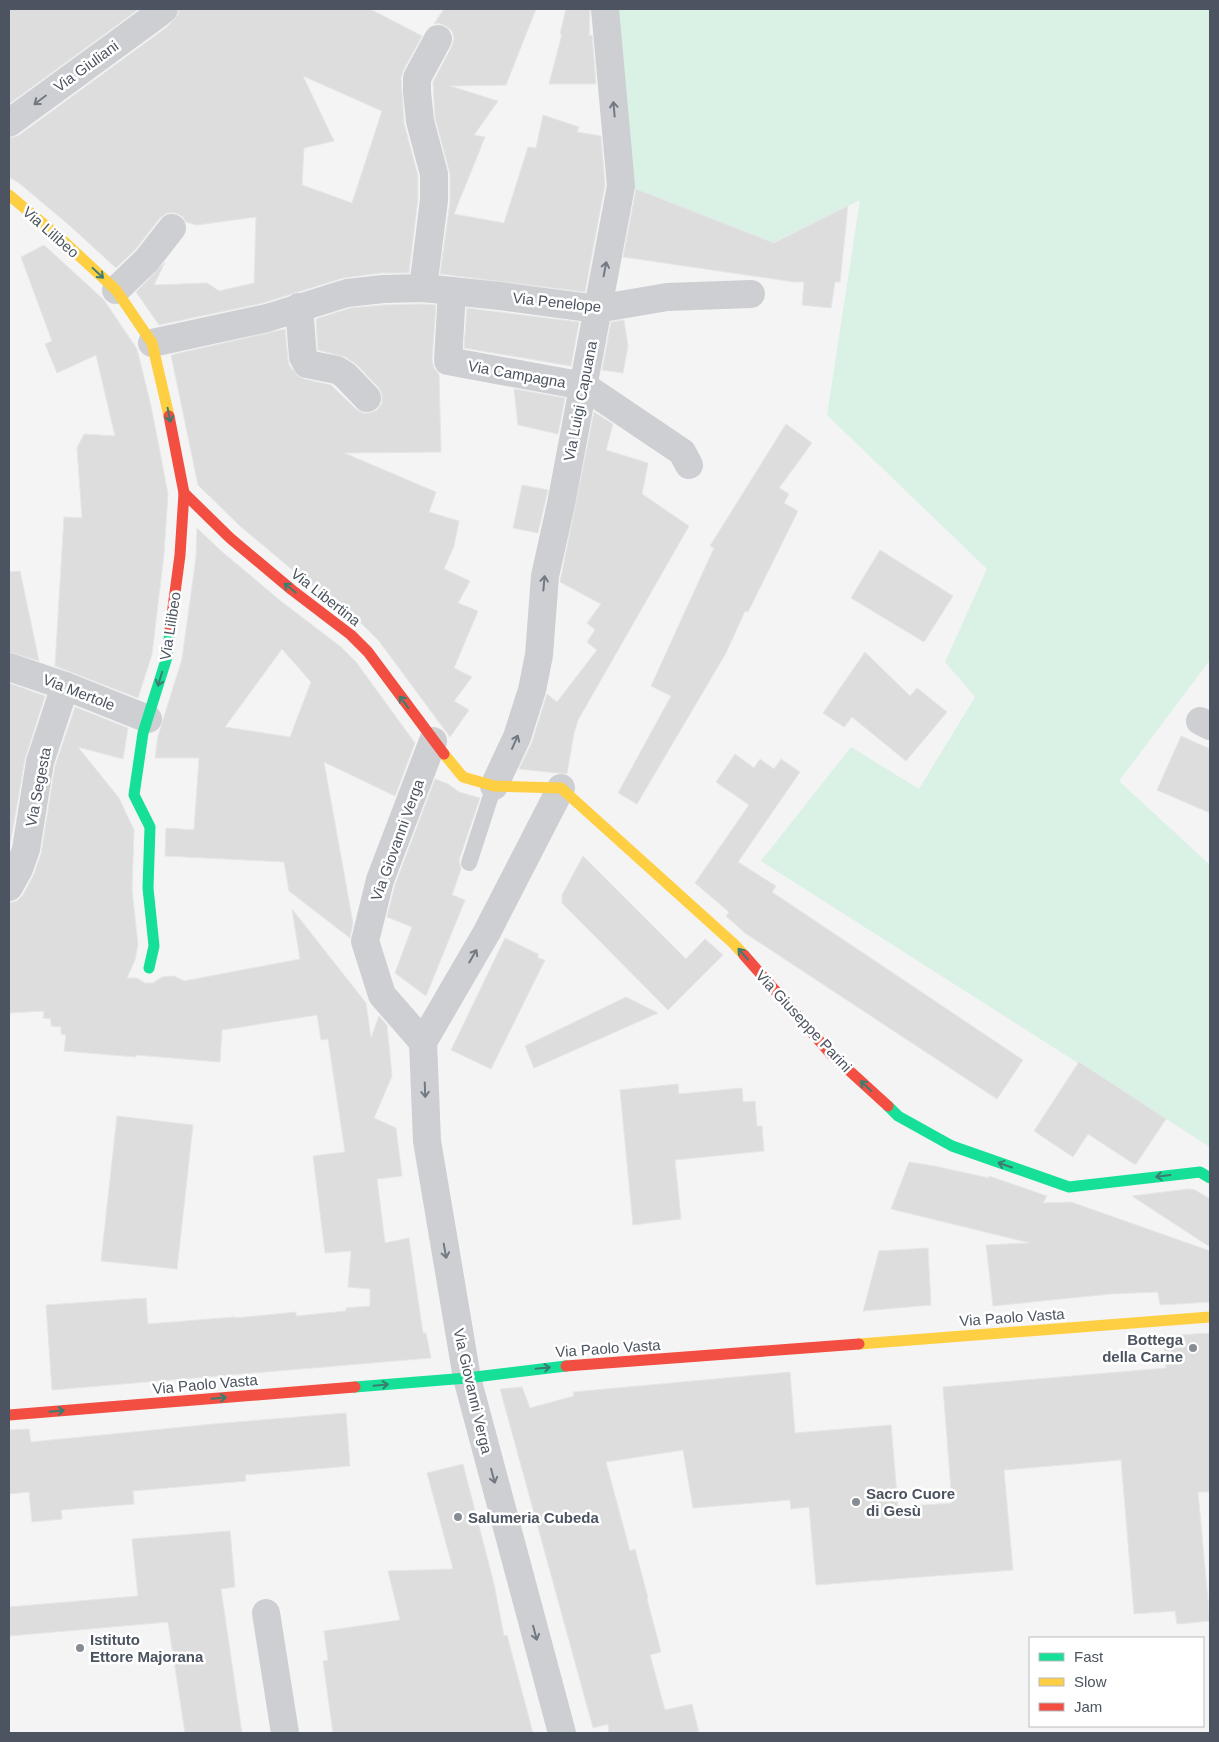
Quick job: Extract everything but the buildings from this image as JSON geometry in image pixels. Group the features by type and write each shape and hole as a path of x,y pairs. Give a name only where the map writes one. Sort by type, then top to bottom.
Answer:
{"street":[{"name":"Via Giuliani","path":"9,123 164,9"},
{"name":"Via Luigi Capuana","path":"494,786 517,737 532,690 539,655 545,576 584,386 621,186 605,9"},
{"path":"424,288 434,200 434,174 420,121 417,78 438,39"},
{"name":"Via Lilibeo","path":"9,195 59,237 116,290 152,343 184,493 180,555 167,656 143,733 134,796 150,827 148,888 154,946 149,968"},
{"path":"116,290 147,260 172,228"},
{"name":"Via Penelope","path":"152,343 248,322 347,293 383,289 424,288 597,309 667,297 750,294"},
{"name":"Via Campagna","path":"452,291 448,362 584,386 682,452 689,465"},
{"path":"299,307 303,357 307,364 337,370 345,375 367,398"},
{"name":"Via Libertina","path":"184,493 230,538 292,590 351,635 368,652 433,741"},
{"name":"Via Mertole","path":"9,667 65,686 148,720"},
{"name":"Via Segesta","path":"9,887 19,869 26,848 40,762 65,686"},
{"path":"423,1042 487,932 561,788 494,786 463,777 433,741"},
{"name":"Via Giovanni Verga","path":"433,741 380,880 365,941 382,995 423,1042 427,1141 467,1378 562,1733"},
{"name":"Via Giuseppe Parini","path":"561,788 734,944 831,1054 898,1116 952,1146 1069,1187 1200,1172 1210,1178"},
{"name":"Via Paolo Vasta","path":"9,1415 467,1378 544,1368 1210,1317"},
{"path":"266,1613 285,1733"}],"lane":[{"path":"469,863 494,786"}],"green space":[{"path":"614,9 1210,9 1210,660 1119,781 1210,865 1210,1147 761,861 851,747 919,789 975,697 945,662 987,569 827,415 860,200 773,243 628,186"}],"traffic: fast":[{"path":"149,968 154,946 148,888 150,827 134,795 143,733 167,657 170,630"},
{"path":"888,1106 898,1116 952,1146 1069,1187 1200,1172 1210,1178"},
{"path":"355,1387 467,1378 566,1366"}],"traffic: slow":[{"path":"9,195 59,237 116,290 152,343 169,416"},
{"path":"444,754 463,777 494,786 561,788 744,955"},
{"path":"859,1344 1210,1317"}],"traffic: jam":[{"path":"169,416 184,493 180,555 170,630"},
{"path":"184,493 230,538 292,590 351,635 368,652 444,754"},
{"path":"744,955 831,1054 888,1106"},
{"path":"566,1366 859,1344"},
{"path":"9,1415 355,1387"}],"place":[{"name":"Bottega della Carne","path":"1193,1348"},
{"name":"Sacro Cuore di Gesù","path":"856,1502"},
{"name":"Salumeria Cubeda","path":"458,1517"},
{"name":"Istituto Ettore Majorana","path":"80,1648"}]}
